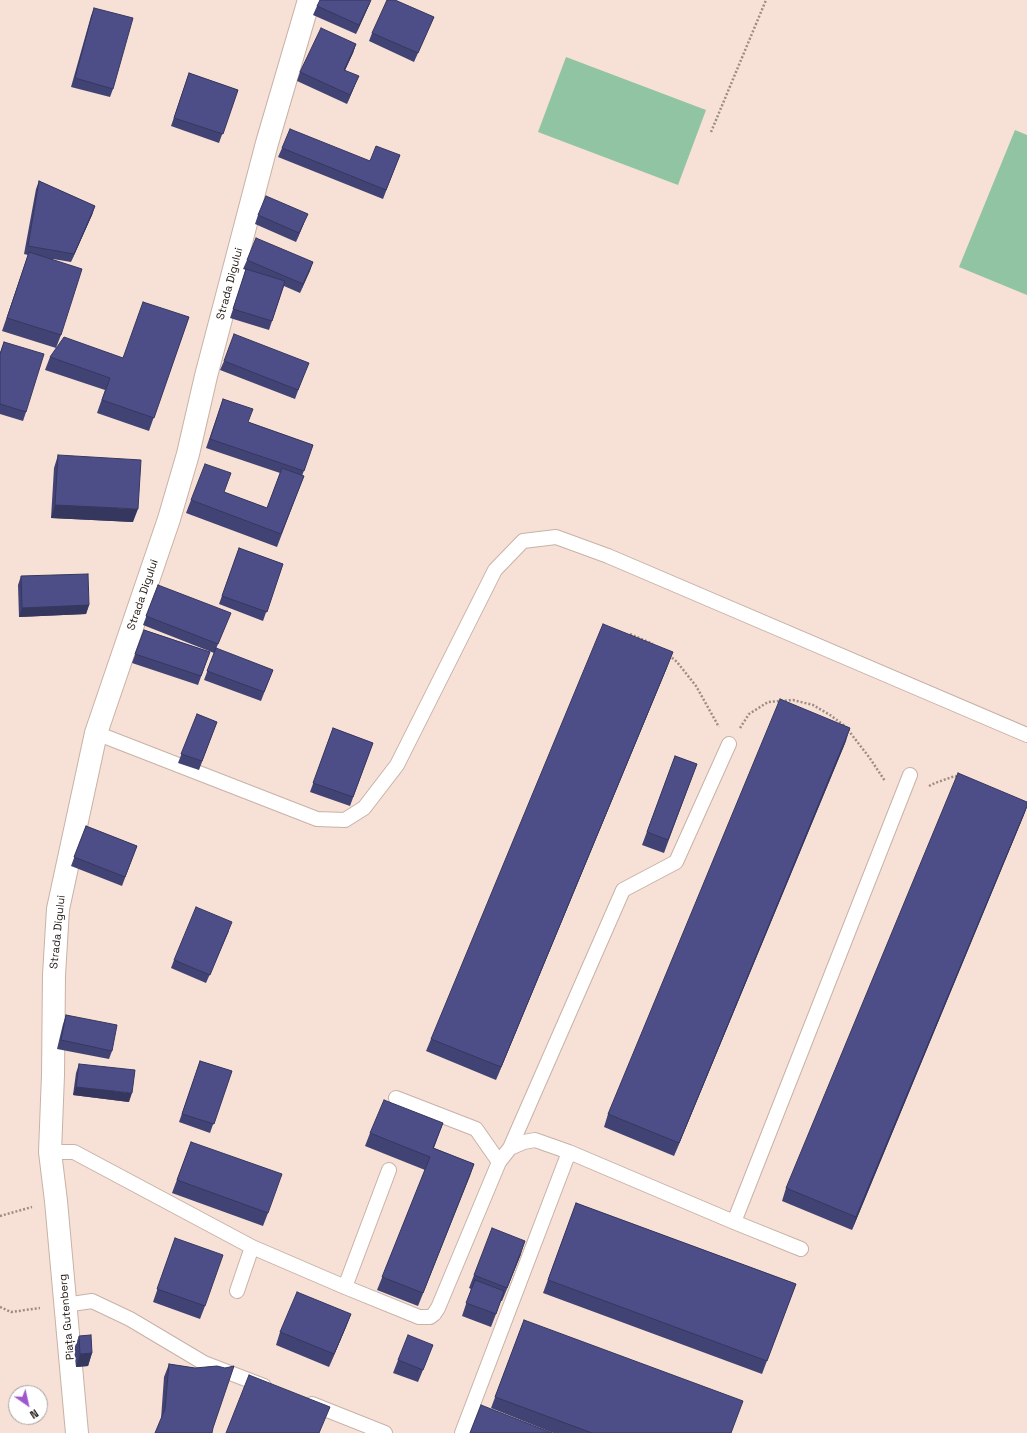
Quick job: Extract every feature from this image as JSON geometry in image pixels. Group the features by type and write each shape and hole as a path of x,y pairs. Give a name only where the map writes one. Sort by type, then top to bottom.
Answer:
{"street":[{"name":"Strada Digului","path":"56,1202 50,1152 53,1075 54,975 58,909 96,734 169,519 188,454 206,376 267,143 309,0"},
{"name":"Piața Gutenberg","path":"56,1202 77,1433"}],"lane":[{"path":"96,734 317,819 346,820 364,808 398,765 495,570 523,541 556,537 608,556 1027,735"},
{"path":"50,1152 74,1152 252,1247 419,1317 430,1317 438,1308 499,1162 510,1148 623,890 676,862 729,744"},
{"path":"734,1222 910,775"},
{"path":"396,1098 476,1129 499,1162"},
{"path":"510,1148 524,1142 535,1140 569,1152 801,1249"},
{"path":"462,1433 569,1152"},
{"path":"345,1287 389,1170"},
{"path":"237,1291 252,1247"},
{"path":"66,1305 92,1301 130,1319 204,1363 278,1391"},
{"path":"300,1399 386,1433"}],"path":[{"path":"711,132 766,0"},
{"path":"630,634 656,646"},
{"path":"667,653 677,662 696,686 729,744 749,714 768,702 793,700 814,705 845,726 869,757 899,803 935,783 955,776 962,779"},
{"path":"0,1216 56,1202"},
{"path":"0,1307 11,1312 66,1305"}],"green space":[{"path":"566,57 706,110 678,185 538,132"},
{"path":"1015,130 1027,135 1027,295 959,267"}],"building":[{"path":"320,0 371,0 359,25 317,6"},
{"path":"387,0 395,0 434,17 418,53 372,33"},
{"path":"94,8 133,18 113,89 75,78"},
{"path":"321,28 356,44 344,70 359,76 350,95 300,72"},
{"path":"189,73 238,90 223,134 174,118"},
{"path":"290,129 370,161 376,146 400,155 386,190 282,148"},
{"path":"39,181 95,206 74,254 28,246"},
{"path":"266,196 308,214 299,233 258,215"},
{"path":"256,238 313,262 303,284 247,260"},
{"path":"29,252 82,269 61,335 7,318"},
{"path":"246,269 285,281 272,321 233,309"},
{"path":"143,302 189,317 154,418 102,400 110,378 50,357 64,337 123,358"},
{"path":"234,334 309,363 298,390 224,361"},
{"path":"4,342 44,354 26,412 0,404 0,354"},
{"path":"223,399 253,409 248,422 313,445 304,471 210,439"},
{"path":"58,455 141,460 138,509 55,505"},
{"path":"205,464 231,473 224,492 267,508 282,468 304,476 281,534 191,500"},
{"path":"239,548 283,564 267,612 222,596"},
{"path":"88,574 89,605 22,608 21,576"},
{"path":"158,585 231,613 218,644 146,616"},
{"path":"603,624 673,652 501,1067 431,1039"},
{"path":"144,630 210,652 201,676 135,654"},
{"path":"216,648 273,670 264,692 207,671"},
{"path":"780,699 850,728 679,1143 608,1114"},
{"path":"197,714 217,722 202,761 181,754"},
{"path":"333,728 373,743 353,797 313,783"},
{"path":"675,756 697,764 668,840 647,832"},
{"path":"958,773 1027,802 1027,806 856,1217 786,1188"},
{"path":"86,826 137,846 125,877 74,857"},
{"path":"196,907 232,922 210,975 174,960"},
{"path":"66,1015 117,1025 112,1051 61,1040"},
{"path":"200,1061 232,1071 214,1124 182,1114"},
{"path":"79,1064 135,1070 132,1093 76,1087"},
{"path":"384,1100 443,1123 433,1148 474,1164 423,1293 382,1277 430,1157 370,1133"},
{"path":"191,1142 282,1174 268,1213 177,1180"},
{"path":"576,1203 796,1284 767,1361 548,1280"},
{"path":"492,1228 525,1241 507,1288 474,1275"},
{"path":"175,1238 223,1255 205,1306 157,1289"},
{"path":"475,1280 504,1291 496,1314 466,1303"},
{"path":"297,1292 351,1314 334,1354 280,1332"},
{"path":"524,1320 743,1401 731,1433 592,1433 495,1397"},
{"path":"91,1335 92,1353 80,1354 79,1336"},
{"path":"408,1335 433,1345 423,1370 398,1360"},
{"path":"169,1364 195,1368 217,1366 225,1368 234,1366 212,1433 155,1433 165,1409"},
{"path":"249,1375 330,1407 319,1433 226,1433"},
{"path":"481,1405 552,1433 470,1433"}]}
